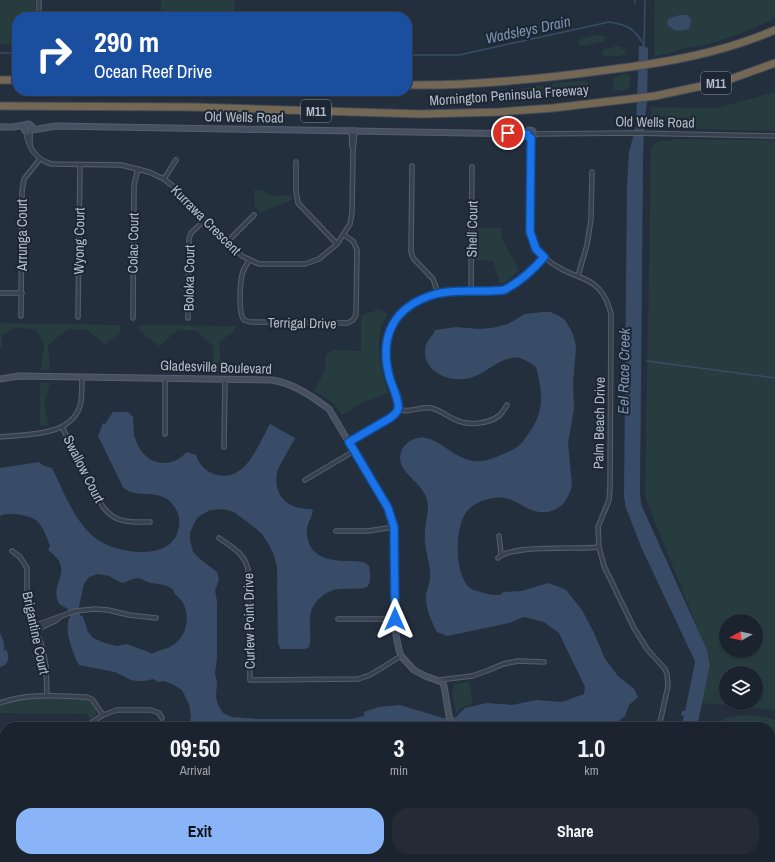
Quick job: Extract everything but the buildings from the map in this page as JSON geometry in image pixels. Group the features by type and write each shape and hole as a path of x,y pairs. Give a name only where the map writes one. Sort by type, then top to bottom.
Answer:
{"highway":[{"name":"Mornington Peninsula Freeway","path":"412,85 465,84 570,76 655,64 701,54 758,37 775,29"},
{"name":"Mornington Peninsula Freeway","path":"0,106 192,107 420,114 522,110 655,96 725,81 775,64"},
{"path":"0,80 12,80"}],"street":[{"path":"39,0 39,12"},
{"name":"Old Wells Road","path":"0,128 56,126 353,130 531,135 647,133 775,136"},
{"path":"28,128 30,146 33,152 40,159"},
{"name":"Kurrawa Crescent","path":"40,159 52,164 121,165 149,172 164,179 178,190 205,220 242,256 259,264 305,264 319,259 337,244 350,224 352,212 353,130"},
{"name":"Palm Beach Drive","path":"531,135 530,232 536,249 558,267 578,276 599,289 609,305 612,319 610,487 609,500 598,527 599,547 604,566 634,628 647,650 662,666 667,674 668,686 661,722"},
{"name":"Arrunga Court","path":"21,316 22,191 24,179 40,159"},
{"path":"164,179 176,160"},
{"path":"296,162 296,192 298,202 337,244"},
{"name":"Wyong Court","path":"78,317 80,165"},
{"path":"412,166 411,252 413,258 433,279 438,293"},
{"name":"Shell Court","path":"471,291 472,167"},
{"name":"Colac Court","path":"132,318 134,185 138,169"},
{"path":"578,276 587,245 591,219 592,172"},
{"path":"227,242 254,215"},
{"name":"Boloka Court","path":"188,318 189,238 193,231 205,220"},
{"name":"Terrigal Drive","path":"249,260 243,273 241,284 241,312 244,320 250,322 348,323 353,320 356,315 357,250 353,241 344,235"},
{"path":"349,442 390,418 398,409 398,403 386,360 386,344 388,334 393,323 405,309 423,298 438,293 504,290 511,287 544,257"},
{"path":"0,293 22,293"},
{"name":"Gladesville Boulevard","path":"0,378 20,376 272,380 288,384 318,401 329,409 388,508 394,527 395,619 397,644 401,656 409,666 419,674 439,680"},
{"path":"0,438 53,431 72,420 79,409 82,377"},
{"path":"165,378 165,434"},
{"path":"224,447 225,379"},
{"path":"398,409 407,411 430,408 444,413 458,422 476,424 491,420 502,414 507,404"},
{"name":"Swallow Court","path":"62,427 107,512 124,522 150,522"},
{"path":"305,480 354,451"},
{"path":"336,532 368,531 394,527"},
{"path":"498,558 501,554 499,536"},
{"name":"Curlew Point Drive","path":"219,538 241,554 247,562 250,680 358,679 370,675 401,656"},
{"path":"501,554 524,550 551,548 599,547"},
{"name":"Brigantine Court","path":"12,551 20,557 26,568 27,601 30,615 42,646 46,666 47,696"},
{"path":"35,628 55,622 59,618 69,613 80,610 108,610 129,616 156,618"},
{"path":"338,619 395,619"},
{"path":"439,680 472,676 504,664 518,661 544,662"},
{"path":"439,680 444,686 450,722"},
{"path":"0,703 20,697 88,697 92,699 103,715"},
{"path":"92,722 103,715 119,710 145,709 155,711 162,718"}],"green space":[{"path":"0,0 35,0 35,12 12,12 12,44 0,44"},
{"path":"161,0 235,0 234,12 161,12"},
{"path":"655,0 775,0 775,18 725,39 654,57"},
{"path":"596,35 605,36 604,41 584,46 581,46 578,43 581,39"},
{"path":"616,46 621,47 625,51 626,55 604,56 604,49 609,49"},
{"path":"625,74 630,77 630,87 625,90 613,91 613,78"},
{"path":"587,82 589,86 587,90 573,95 557,96 553,92 551,86 554,83"},
{"path":"546,85 549,86 551,91 547,96 525,99 521,95 521,89"},
{"path":"775,92 775,131 657,128 663,126 666,116 651,117 651,107 716,108"},
{"path":"663,140 775,140 775,710 763,709 763,666 719,666 719,705 702,703 710,659 645,497 651,150 653,145"},
{"path":"254,190 262,190 273,196 291,195 292,200 261,212 255,207"},
{"path":"477,228 501,228 501,237 519,270 507,281 500,284 493,261 476,260"},
{"path":"379,309 388,314 382,324 379,350 388,393 362,403 342,415 335,404 314,391 325,370 326,355 329,352 332,353 333,350 361,351 361,316"},
{"path":"0,323 120,325 120,333 105,345 88,330 68,329 48,345 50,370 41,370 44,345 36,329 13,328 2,336 2,348 0,348"},
{"path":"140,325 236,326 234,331 219,342 222,373 211,372 214,347 197,331 178,330 159,346 140,331"},
{"path":"40,383 50,383 44,405 49,425 40,426"},
{"path":"469,682 473,703 463,707 456,713 452,689 455,684"},
{"path":"29,699 87,699 94,706 97,714 90,720 88,714 0,713 0,706 15,701"},
{"path":"744,715 765,717 775,720 775,722 718,722 735,716"}],"water":[{"path":"680,15 687,15 691,19 689,29 677,31 667,24 668,19"},
{"path":"639,46 644,46 648,48 647,103 644,125 643,159 640,492 641,504 707,650 710,665 698,722 682,722 684,716 681,715 682,711 685,711 695,662 642,549 626,508 624,497 627,187 629,152 636,126"},
{"path":"550,312 565,320 573,334 576,347 573,383 574,409 568,443 572,485 570,493 562,505 551,511 544,512 529,509 517,502 500,498 477,503 470,508 461,524 458,535 458,560 461,571 464,581 470,588 491,595 500,595 503,592 522,591 548,583 566,590 582,610 605,659 618,676 634,689 638,697 629,705 625,716 620,720 617,722 190,722 191,716 189,704 182,690 172,684 164,681 158,682 153,679 144,681 131,680 115,672 79,665 74,655 68,635 68,622 70,617 68,609 59,604 57,596 61,571 60,564 56,557 48,550 50,546 47,537 41,525 36,520 26,516 14,514 0,516 0,468 39,462 42,465 52,468 77,517 90,533 107,545 118,549 142,552 154,551 165,547 173,541 178,531 179,520 175,508 167,499 161,496 134,493 123,487 98,436 103,423 105,424 113,412 128,412 133,417 134,437 138,446 149,458 156,462 172,462 187,452 196,455 201,464 208,471 225,476 234,474 242,469 249,461 270,424 295,438 278,469 276,478 279,493 283,499 295,507 311,509 313,511 308,526 307,536 312,549 319,555 327,559 365,563 369,566 370,580 367,587 334,590 324,594 313,606 310,616 309,647 305,649 281,649 278,643 277,567 274,555 269,545 262,534 234,512 223,509 210,510 198,517 190,533 193,552 217,572 219,579 215,591 217,601 217,658 215,673 217,682 216,697 218,705 223,713 232,717 258,719 351,719 364,716 364,712 379,707 400,705 443,718 456,717 465,708 487,703 512,705 536,700 562,702 584,694 585,687 559,633 544,622 524,617 509,623 447,636 437,632 427,607 426,595 430,577 425,543 425,530 428,506 426,497 422,490 402,466 400,460 403,448 411,440 426,438 442,445 461,457 470,460 484,461 497,457 513,450 527,436 540,411 541,394 536,367 527,361 515,358 506,359 475,376 459,379 450,378 442,376 429,365 426,358 425,349 435,330 456,327 478,329 492,328 508,324 525,314","holes":["98,574 109,576 122,583 139,578 151,583 165,585 174,590 175,594 183,603 187,619 183,635 176,643 170,647 151,654 127,644 117,646 93,638 88,632 83,617 80,615 79,606 84,584 89,577"]},
{"path":"0,633 4,643 4,651 6,649 8,655 8,660 7,663 0,667"}],"waterway":[{"name":"Eel Race Creek","path":"644,46 645,0"},
{"name":"Wadsleys Drain","path":"412,55 459,55 609,22 621,24 630,28 644,45"},
{"name":"Wadsleys Drain","path":"0,53 12,53"},
{"path":"647,361 775,378"}],"route":[{"path":"395,619 394,527 388,508 349,442 390,418 398,409 398,403 387,366 386,344 388,334 393,323 405,309 423,298 438,293 504,290 511,287 544,257 536,249 530,232 531,138 529,138 527,134 508,133"}]}
